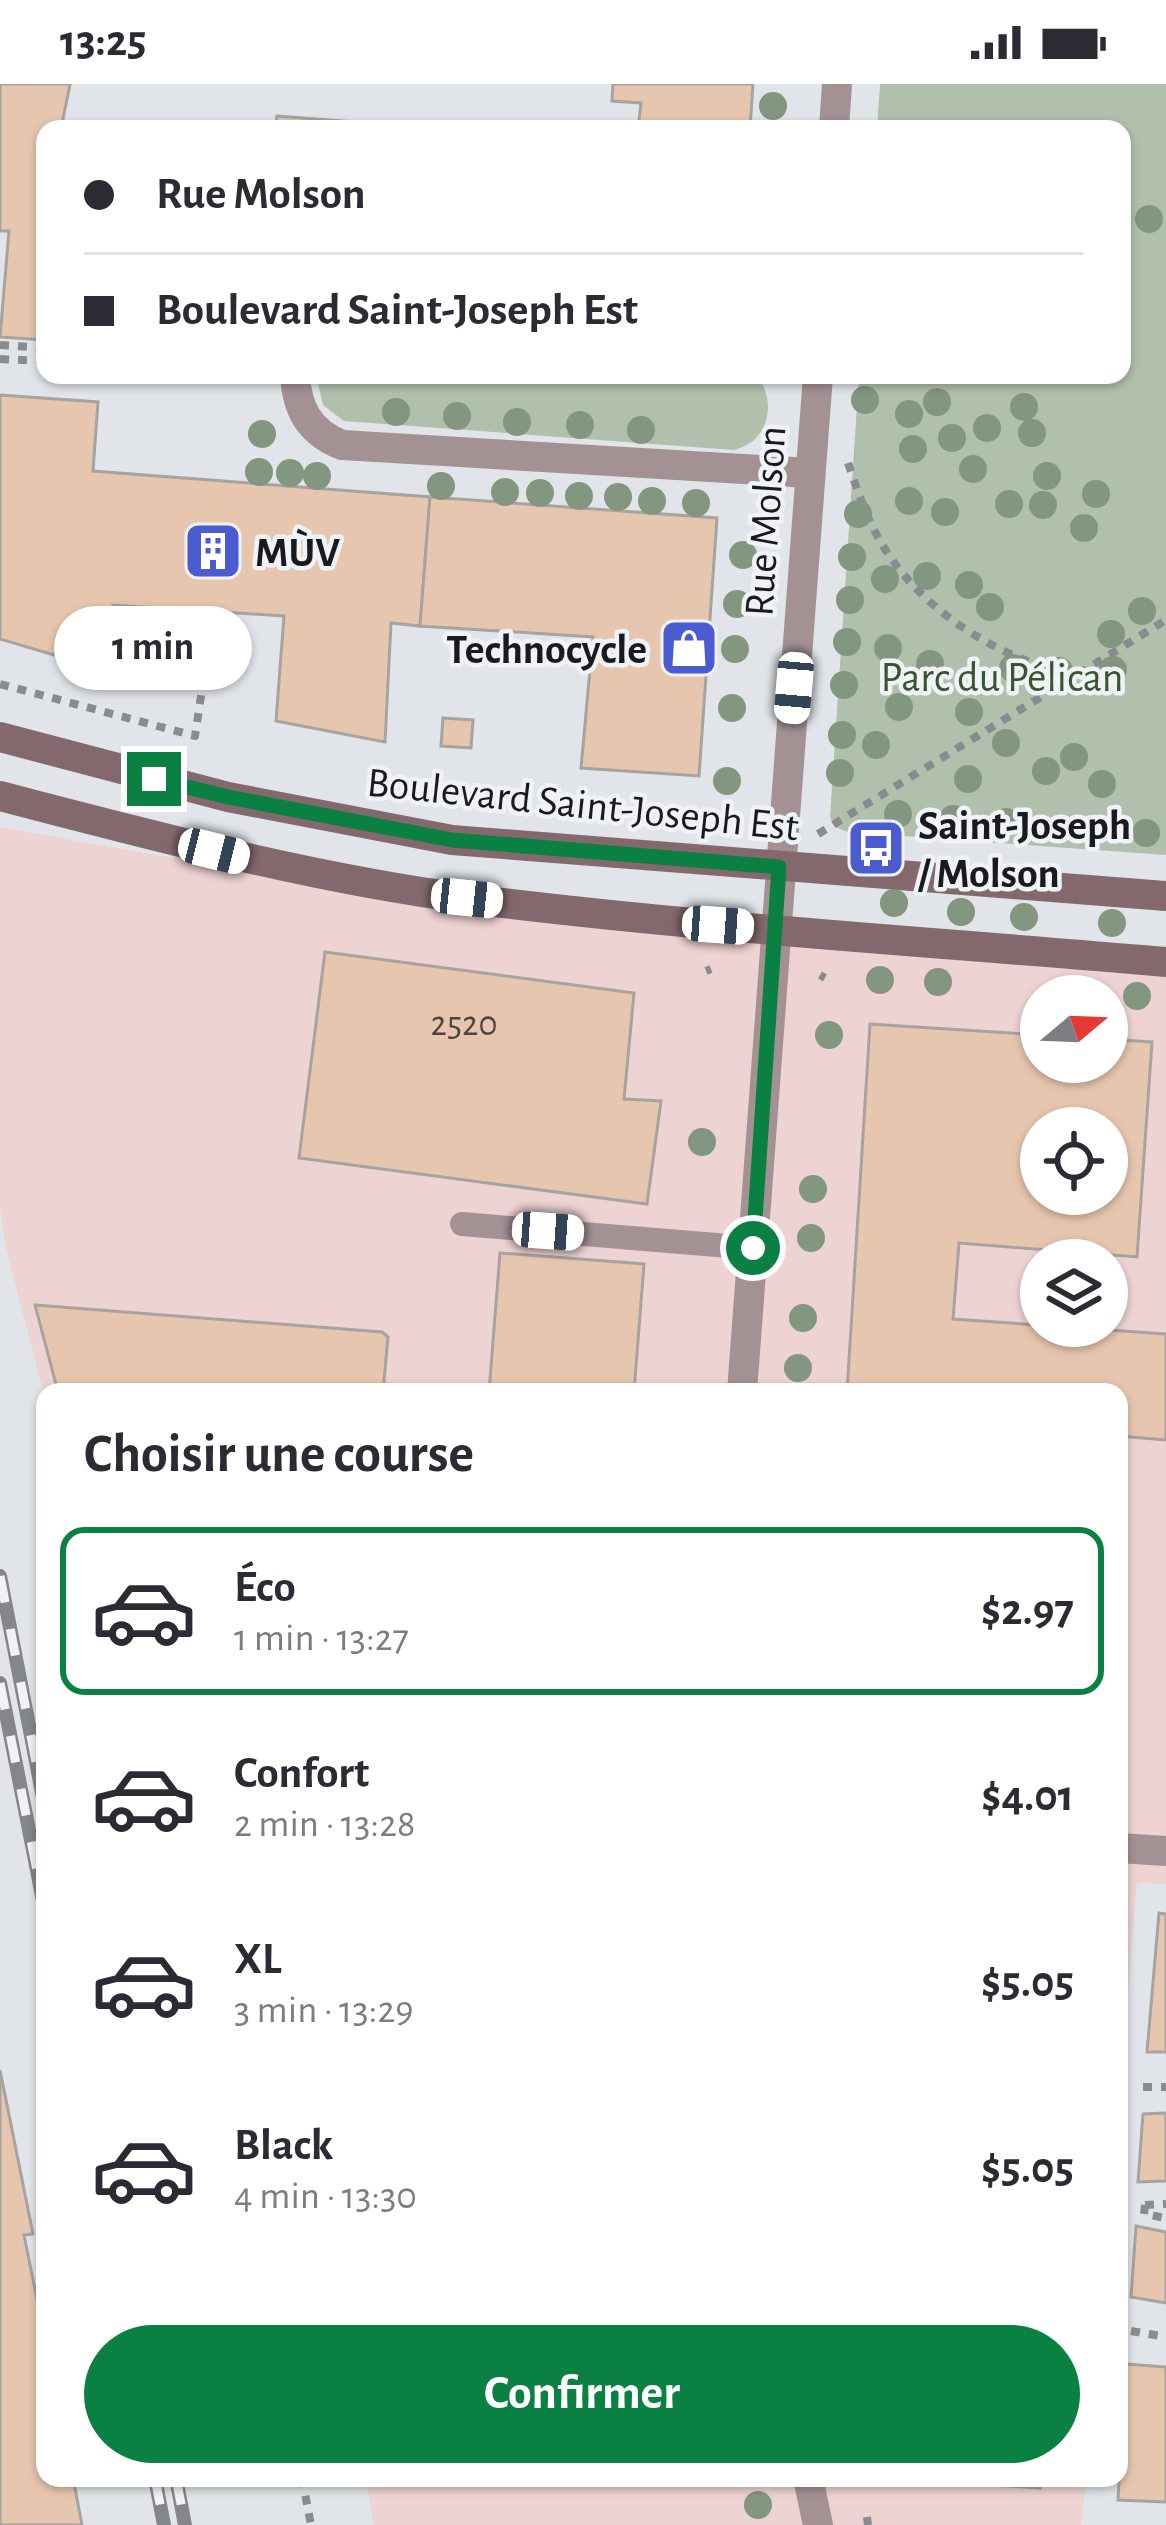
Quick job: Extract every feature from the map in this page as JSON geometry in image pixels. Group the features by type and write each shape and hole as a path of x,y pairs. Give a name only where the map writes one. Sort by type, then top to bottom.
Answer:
{"main road":[{"name":"Boulevard Saint-Joseph Est","path":"0,737 228,797 452,840 1166,896"},
{"path":"0,796 258,862 420,890 1166,962"}],"street":[{"path":"835,120 837,84"},
{"path":"286,384 318,432 342,445 811,472"},
{"name":"Rue Molson","path":"743,1383 817,384"},
{"path":"1128,1849 1166,1851"},
{"path":"810,2487 818,2525"}],"lane":[{"path":"462,1224 753,1248"}],"path":[{"path":"0,345 36,347"},
{"path":"0,359 36,361"},
{"path":"848,463 884,548 934,605 1004,652 1040,668 1076,674"},
{"path":"818,834 1166,620"},
{"path":"0,684 195,736 207,656 201,638"},
{"path":"1144,2087 1166,2086"},
{"path":"1166,2204 1144,2205 1144,2214 1166,2218"},
{"path":"1131,2331 1166,2337"},
{"path":"304,2487 311,2525"}],"shaded area":[{"path":"0,827 467,911 1166,961 1166,1884 1137,1883 1128,1987 1128,1383 41,1383 0,1208"},
{"path":"367,2487 1085,2487 1081,2525 374,2525"}],"green space":[{"name":"Parc du Pélican","path":"880,84 1166,84 1166,855 848,832 835,827 830,817 858,384 1131,384 1131,120 878,120"},
{"path":"318,384 762,384 768,408 756,438 734,450 344,421 323,405"}],"building":[{"path":"0,84 70,84 63,120 36,120 36,339 0,337 9,231 0,231"},
{"path":"613,84 753,84 751,120 639,120 641,103 612,101"},
{"path":"277,116 329,120 277,120"},
{"name":"MÙV","path":"0,395 98,402 93,471 430,497 420,626 391,623 385,742 276,721 284,616 113,605 108,671 0,639"},
{"path":"430,497 717,518 699,776 581,768 593,637 420,626"},
{"path":"443,718 473,720 471,748 441,746"},
{"path":"325,952 634,993 624,1099 661,1101 647,1204 299,1158"},
{"path":"870,1024 1020,1034 1020,1083 1128,1083 1128,1040 1152,1042 1137,1257 1128,1256 1128,1239 1020,1239 1020,1248 959,1243 953,1319 1020,1324 1020,1347 1128,1347 1128,1331 1166,1334 1166,1440 1128,1437 1128,1383 848,1383"},
{"path":"500,1253 644,1264 635,1383 490,1383"},
{"path":"35,1305 382,1332 388,1337 384,1383 56,1383"},
{"path":"1159,1913 1166,1914 1166,2052 1147,2052"},
{"path":"0,2070 33,2234 24,2235 36,2294 36,2487 75,2487 82,2525 0,2525"},
{"path":"1166,2113 1166,2181 1138,2182 1143,2114"},
{"path":"1136,2226 1166,2232 1166,2303 1131,2297"},
{"path":"1128,2364 1166,2367 1166,2502 1118,2500 1119,2487 1128,2487"}],"railway":[{"path":"0,1576 36,1762"},
{"path":"0,1683 36,1865"},
{"path":"157,2487 164,2525"},
{"path":"178,2487 185,2525"}],"place":[{"name":"MÙV","path":"213,551"},
{"name":"Technocycle","path":"689,648"},
{"name":"Saint-Joseph / Molson","path":"876,848"}],"route":[{"path":"154,779 452,840 779,867 753,1248"}]}
